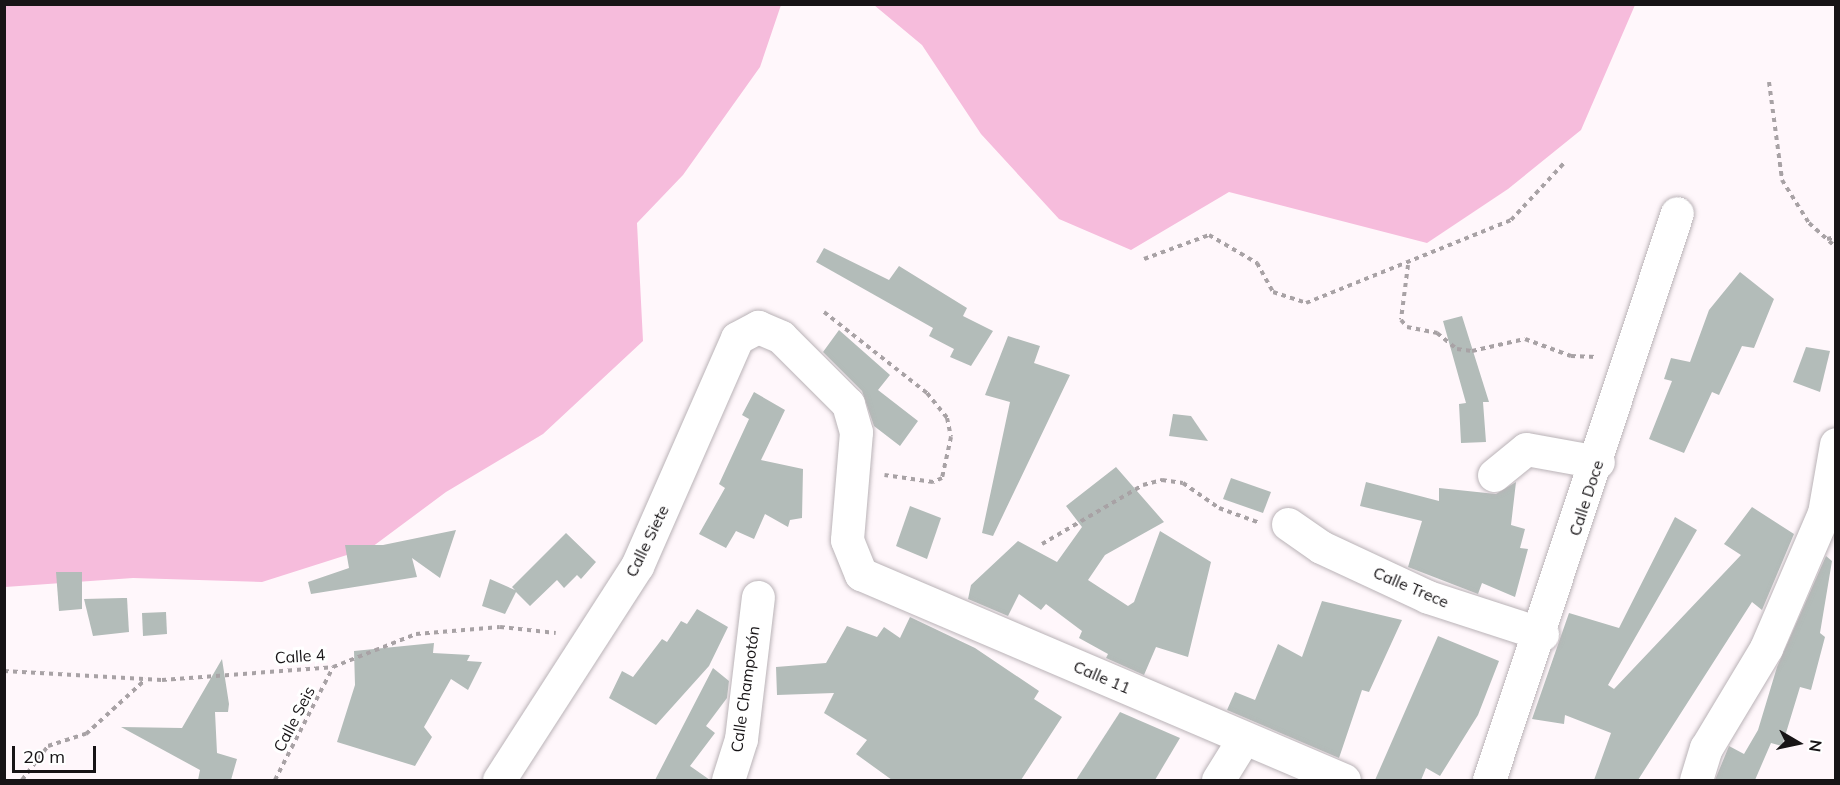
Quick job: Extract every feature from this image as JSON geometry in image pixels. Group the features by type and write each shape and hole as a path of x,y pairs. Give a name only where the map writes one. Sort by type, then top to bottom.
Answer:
{"street":[{"name":"Calle Doce","path":"1490,780 1542,634 1677,213"},
{"name":"Calle Siete","path":"499,780 637,567 737,338 758,327 781,337 848,404 856,432 853,471"},
{"path":"1696,780 1706,748 1766,648 1816,534 1836,444"},
{"path":"1494,475 1526,449 1598,462"},
{"name":"Calle 11","path":"853,471 847,540 861,574 1344,780"},
{"name":"Calle Trece","path":"1288,524 1321,547 1428,597 1542,634"},
{"name":"Calle Champotón","path":"728,780 741,739 758,597"},
{"path":"1218,780 1244,738"}],"path":[{"path":"1769,82 1782,180 1799,210 1836,247"},
{"path":"1144,259 1209,235 1257,262 1273,292 1306,303 1408,265 1511,220 1565,162"},
{"path":"1826,239 1836,237"},
{"path":"1408,265 1401,320 1437,333 1457,349 1472,351 1525,339 1571,356 1630,359"},
{"path":"824,312 927,393 947,418 951,437 942,478 933,482 853,471"},
{"path":"1042,543 1143,485 1162,480 1184,483 1220,508 1258,523 1288,524"},
{"name":"Calle 4","path":"4,671 147,679 333,667 416,634 500,627 590,638"},
{"name":"Calle Seis","path":"275,780 333,667"},
{"path":"22,780 48,746 86,734 147,679"}],"shaded area":[{"path":"5,5 781,5 760,67 683,175 637,223 643,341 543,434 446,492 372,547 262,582 133,578 5,587"},
{"path":"874,5 1635,5 1581,130 1508,189 1427,243 1229,192 1131,250 1059,219 981,134 922,45"}],"building":[{"path":"824,248 889,280 899,266 967,308 963,316 993,331 971,366 950,357 954,349 929,336 933,328 816,262"},
{"path":"1740,272 1774,299 1754,348 1742,346 1719,395 1712,392 1684,453 1649,439 1672,381 1664,379 1671,358 1690,362 1709,310"},
{"path":"1462,316 1489,402 1483,402 1486,442 1461,443 1459,404 1466,403 1443,321"},
{"path":"839,330 890,375 878,390 918,421 900,446 874,426 862,391 823,352"},
{"path":"1008,336 1040,346 1034,363 1070,375 993,536 982,533 1010,402 985,395"},
{"path":"1806,347 1830,351 1820,392 1793,382"},
{"path":"754,392 785,410 761,460 803,469 802,518 790,520 788,527 765,514 754,539 736,531 726,548 699,534 725,488 719,484 749,419 742,415"},
{"path":"1173,414 1191,416 1208,441 1169,436"},
{"path":"1116,467 1164,522 1105,555 1088,580 1128,606 1134,602 1160,531 1211,562 1188,657 1156,647 1144,675 1106,658 1108,654 1079,638 1082,631 1046,604 1041,610 1019,594 1008,616 968,599 971,585 1018,541 1057,562 1082,527 1066,506"},
{"path":"1231,478 1271,492 1263,513 1223,499"},
{"path":"1366,482 1439,501 1439,488 1496,494 1516,482 1511,525 1525,529 1520,548 1528,549 1515,597 1482,583 1478,594 1408,567 1422,521 1360,506"},
{"path":"910,506 941,518 927,559 896,546"},
{"path":"1752,507 1794,534 1762,610 1752,602 1638,780 1594,780 1611,733 1565,715 1564,724 1532,719 1569,613 1619,628 1675,517 1697,530 1608,685 1614,689 1741,555 1724,544"},
{"path":"456,530 440,578 412,558 417,577 311,594 308,582 349,568 345,545 383,545"},
{"path":"566,533 596,562 581,579 577,575 564,588 557,580 530,606 516,592 505,614 482,606 490,579 515,590 512,587"},
{"path":"1826,556 1832,561 1820,633 1825,637 1811,690 1800,687 1782,746 1771,743 1755,780 1715,780 1729,746 1744,754 1758,730 1777,667"},
{"path":"56,572 82,572 82,609 59,611"},
{"path":"127,598 129,632 93,636 84,599"},
{"path":"1322,601 1402,620 1369,692 1362,690 1339,758 1227,710 1235,692 1255,700 1278,644 1302,657"},
{"path":"697,609 728,627 709,666 656,725 609,698 622,671 633,677 662,639 667,642 681,621 687,624"},
{"path":"166,612 167,634 143,636 142,613"},
{"path":"910,617 975,648 1039,691 1034,699 1062,717 1021,780 892,780 856,754 867,740 824,713 834,693 777,695 776,667 826,663 847,626 877,637 884,627 900,638"},
{"path":"1438,636 1499,661 1478,715 1440,776 1426,768 1421,780 1375,780"},
{"path":"434,643 433,653 470,655 467,661 482,662 468,690 451,679 424,727 432,737 415,766 337,742 355,685 354,651"},
{"path":"222,659 229,704 228,712 215,712 217,753 237,759 231,780 198,780 200,770 121,727 182,728"},
{"path":"713,668 729,681 727,698 706,726 715,733 690,766 710,780 655,780"},
{"path":"1120,712 1180,738 1155,780 1076,780"}]}
